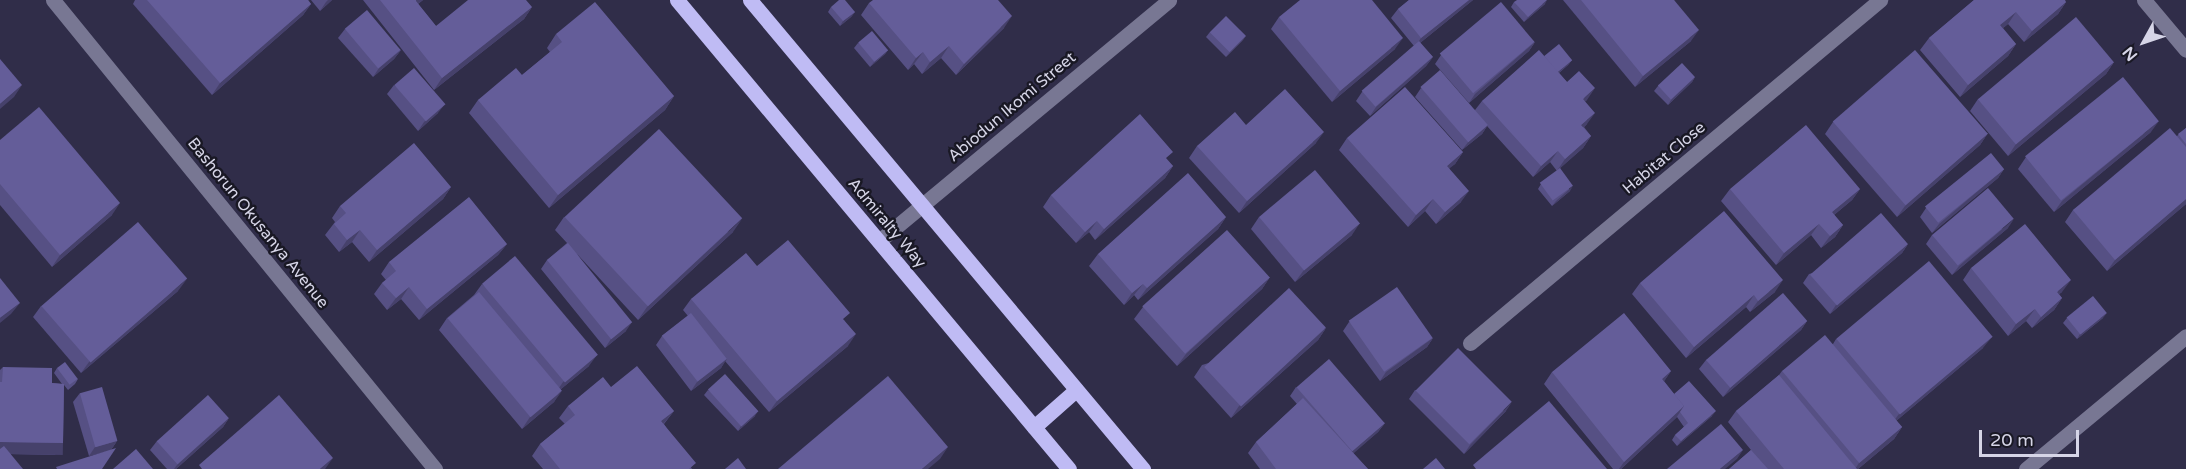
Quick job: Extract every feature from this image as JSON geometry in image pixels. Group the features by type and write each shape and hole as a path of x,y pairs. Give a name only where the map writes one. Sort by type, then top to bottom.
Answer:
{"main road":[{"name":"Admiralty Way","path":"677,0 1070,469"},
{"path":"750,0 1143,469"},
{"path":"1034,427 1076,390"}],"street":[{"name":"Bashorun Okusanya Avenue","path":"53,0 435,469"},
{"name":"Abiodun Ikomi Street","path":"879,241 1169,0"},
{"name":"Habitat Close","path":"1470,343 1880,0"},
{"path":"2144,0 2186,50"},
{"path":"2026,469 2186,336"}],"building":[{"path":"147,0 308,0 311,4 220,83"},
{"path":"380,0 416,0 436,26 468,0 526,0 532,7 442,78"},
{"path":"839,0 845,0 855,12 843,21 831,7"},
{"path":"873,0 998,0 1012,16 964,64 949,46 930,62 923,52 916,58 869,3"},
{"path":"1300,0 1372,0 1403,38 1340,91 1279,17"},
{"path":"1409,0 1469,0 1421,38 1398,9"},
{"path":"1517,0 1547,0 1528,17 1514,2"},
{"path":"1581,0 1674,0 1699,30 1643,76"},
{"path":"1974,0 2065,0 2066,2 2032,31 2016,12 2000,25 2016,44 1968,85 1929,38"},
{"path":"595,2 674,96 558,195 478,100 516,68 522,75 562,42 556,34"},
{"path":"1501,2 1534,42 1473,93 1440,53"},
{"path":"367,10 400,50 378,68 345,29"},
{"path":"1226,16 1246,36 1230,52 1210,32"},
{"path":"2076,17 2114,62 2016,144 1978,99"},
{"path":"872,31 888,50 874,62 858,43"},
{"path":"1419,41 1433,57 1375,107 1362,91"},
{"path":"1559,44 1572,60 1557,72 1544,56"},
{"path":"1539,50 1567,82 1579,71 1595,88 1583,99 1595,113 1581,125 1591,136 1565,159 1558,151 1541,166 1482,101"},
{"path":"1915,50 1988,134 1906,205 1833,122"},
{"path":"0,59 22,85 0,104"},
{"path":"1682,63 1695,77 1671,99 1658,86"},
{"path":"414,68 445,104 426,121 394,85"},
{"path":"1440,70 1488,125 1468,142 1420,87"},
{"path":"2123,77 2159,121 2061,201 2025,156"},
{"path":"1405,87 1463,152 1447,166 1469,191 1445,212 1433,199 1416,215 1347,138"},
{"path":"1285,89 1324,132 1247,201 1197,146 1235,112 1246,125"},
{"path":"39,107 120,203 60,255 0,184 0,140"},
{"path":"1140,114 1173,152 1166,158 1173,166 1104,229 1097,221 1085,232 1051,195"},
{"path":"1806,125 1860,189 1832,212 1843,225 1830,236 1819,224 1784,253 1730,189"},
{"path":"2170,128 2186,147 2186,199 2115,260 2073,210"},
{"path":"2186,128 2186,144 2178,134"},
{"path":"659,129 742,218 648,306 565,217"},
{"path":"414,143 451,187 377,250 360,230 347,240 334,224 346,213 340,206"},
{"path":"1991,153 2004,169 1938,223 1925,206"},
{"path":"1560,168 1573,186 1553,200 1540,183"},
{"path":"1315,170 1360,224 1304,271 1259,217"},
{"path":"1188,173 1226,217 1147,288 1143,284 1132,293 1098,254"},
{"path":"1988,188 2014,219 1958,266 1932,235"},
{"path":"469,197 507,244 427,309 409,287 396,298 382,283 396,271 389,262"},
{"path":"1724,211 1783,280 1758,301 1754,295 1694,347 1640,283"},
{"path":"1881,213 1908,244 1837,306 1810,275"},
{"path":"138,222 187,279 91,363 41,306"},
{"path":"2025,224 2071,280 2057,292 2062,298 2041,317 2035,309 2016,324 1971,268"},
{"path":"1227,230 1270,278 1185,354 1142,306"},
{"path":"788,240 850,313 843,319 856,334 777,401 691,299 746,253 757,266"},
{"path":"568,243 632,322 611,339 547,260"},
{"path":"515,256 598,355 565,382 482,284"},
{"path":"1929,261 1993,337 1900,415 1836,339"},
{"path":"0,278 20,303 0,318"},
{"path":"1397,287 1433,338 1384,372 1349,321"},
{"path":"1289,288 1326,327 1241,407 1204,367"},
{"path":"479,292 562,391 531,417 448,318"},
{"path":"1783,293 1807,321 1730,388 1706,360"},
{"path":"2093,296 2107,313 2080,334 2067,317"},
{"path":"691,313 727,359 698,381 662,336"},
{"path":"1624,313 1671,371 1662,379 1684,406 1624,462 1552,372"},
{"path":"1825,335 1902,427 1859,463 1782,371"},
{"path":"1458,348 1512,402 1469,444 1416,390"},
{"path":"1329,359 1385,423 1352,451 1297,387"},
{"path":"65,362 78,379 70,385 57,368"},
{"path":"637,366 674,411 661,421 696,463 689,469 560,469 540,444 575,415 568,406 603,377 611,387"},
{"path":"3,367 52,368 52,383 64,384 63,443 0,442 0,382 2,382"},
{"path":"725,374 758,411 741,427 708,389"},
{"path":"1779,375 1857,469 1784,469 1736,411"},
{"path":"888,376 948,447 922,469 778,469"},
{"path":"1689,381 1716,411 1681,441 1675,435 1688,423 1680,412 1684,406 1674,394"},
{"path":"102,387 117,441 95,447 80,393"},
{"path":"208,395 229,418 177,464 157,441"},
{"path":"279,395 333,458 320,469 202,469 199,465"},
{"path":"1303,398 1368,469 1276,469 1256,442"},
{"path":"1549,401 1607,469 1476,469 1473,465"},
{"path":"1721,424 1743,450 1720,469 1667,469"},
{"path":"4,446 23,469 0,469 0,449"},
{"path":"116,448 102,469 57,469 56,467"},
{"path":"136,449 153,469 113,469"},
{"path":"1751,450 1768,469 1729,469"},
{"path":"738,458 746,469 725,469"},
{"path":"1436,458 1445,469 1423,469"}]}
